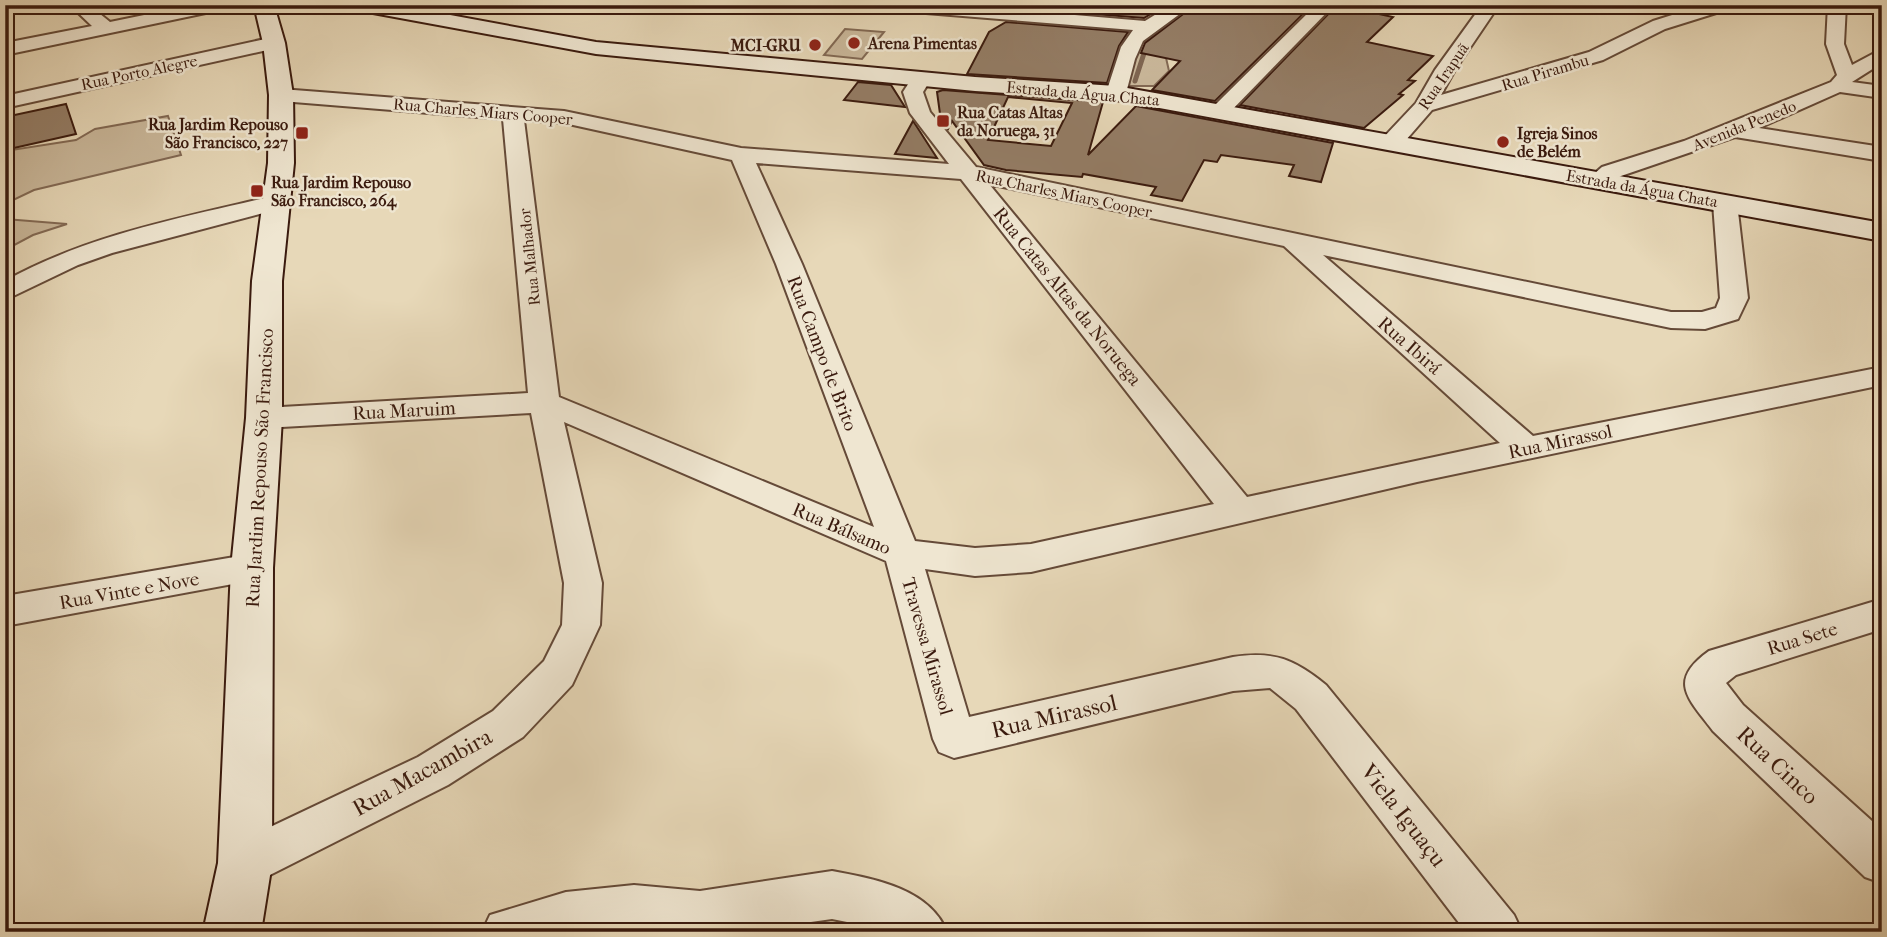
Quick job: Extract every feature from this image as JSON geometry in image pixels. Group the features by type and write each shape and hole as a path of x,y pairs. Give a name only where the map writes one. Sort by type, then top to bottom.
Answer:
{"street":[{"path":"5,8 32,5"},
{"path":"78,5 106,29"},
{"path":"5,49 220,5"},
{"name":"Rua Jardim Repouso São Francisco","path":"232,932 245,863 252,568 264,418 267,281 281,163 281,95 274,43 264,5"},
{"name":"Estrada da Água Chata","path":"362,5 596,48 921,79 1116,93 1882,232"},
{"path":"889,5 981,9 1146,26"},
{"path":"1116,93 1133,41 1146,26 1184,5"},
{"path":"1221,110 1326,5"},
{"name":"Rua Irapuã","path":"1391,143 1425,106 1445,70 1491,5"},
{"path":"1659,25 1666,5"},
{"name":"Rua Pirambu","path":"1425,106 1596,56 1659,25 1723,5"},
{"path":"1837,5 1835,44 1842,81 1882,92"},
{"name":"Rua Porto Alegre","path":"5,102 274,43"},
{"path":"1835,44 1882,55"},
{"name":"Avenida Penedo","path":"1599,180 1610,172 1734,130 1842,81 1882,55"},
{"path":"1445,70 1466,82 1497,87"},
{"name":"Rua Catas Altas da Noruega","path":"921,79 913,92 920,113 1238,509"},
{"name":"Rua Charles Miars Cooper","path":"281,95 513,111 564,117 741,155 970,173 1671,320 1705,321 1728,313 1734,298 1724,203"},
{"name":"Rua Malhador","path":"513,111 544,402"},
{"path":"1734,130 1882,155"},
{"name":"Rua Campo de Brito","path":"741,155 789,264 902,553"},
{"path":"5,292 50,268 90,252 278,202"},
{"name":"Rua Ibirá","path":"1293,242 1526,448"},
{"name":"Rua Mirassol","path":"1238,509 1882,376"},
{"name":"Rua Maruim","path":"264,418 544,402"},
{"name":"Rua Bálsamo","path":"544,402 902,553 975,562 1031,558 1238,509"},
{"name":"Rua Macambira","path":"245,863 433,771 508,724 558,673 581,625 583,583 544,402"},
{"name":"Travessa Mirassol","path":"902,553 954,739"},
{"name":"Rua Vinte e Nove","path":"5,611 252,568"},
{"name":"Rua Sete","path":"1723,663 1882,614"},
{"name":"Rua Cinco","path":"1723,663 1705,676 1707,692 1728,718 1882,861"},
{"name":"Rua Mirassol","path":"954,739 1263,669 1286,675 1311,698"},
{"name":"Viela Iguaçu","path":"1311,698 1497,932"},
{"path":"507,932 566,916 634,909 699,915 832,895 882,905 922,932"}],"shaded area":[{"path":"1190,5 1212,5 1164,49 1169,71 1154,86 1127,86 1137,43"},
{"name":"Arena Pimentas","path":"845,29 884,32 862,59 824,55"},
{"path":"168,116 181,155 34,190 5,204 5,151 76,140 95,129"},
{"path":"5,219 67,224 33,235 7,249"}],"building":[{"path":"1035,5 1166,5 1144,18 1029,9"},
{"path":"1195,5 1312,5 1215,101 1152,90 1180,61 1141,53 1145,43"},
{"path":"1337,5 1383,5 1374,13 1393,17 1367,42 1433,56 1408,80 1415,81 1399,94 1403,95 1364,128 1240,105"},
{"path":"1006,22 1128,32 1119,46 1107,83 967,74 989,32"},
{"path":"858,82 891,85 905,107 844,100"},
{"path":"943,90 1103,102 1088,155 1136,106 1333,143 1321,182 1289,176 1294,165 1221,155 1217,162 1204,160 1182,201 1151,195 1156,187 1083,174 1082,177 1006,170 984,165 952,121 948,129 941,121 937,92","holes":["1008,97 1072,103 1051,146 988,140"]},
{"path":"66,104 76,134 5,150 5,117"},
{"path":"913,121 917,127 937,158 895,154"}],"waterway":[{"path":"1135,81 1149,38 1170,25"}],"place":[{"name":"Arena Pimentas","path":"854,43"},
{"name":"MCI-GRU","path":"815,45"},
{"name":"Rua Catas Altas da Noruega, 31","path":"943,121"},
{"name":"Rua Jardim Repouso São Francisco, 227","path":"302,133"},
{"name":"Igreja Sinos de Belém","path":"1503,142"},
{"name":"Rua Jardim Repouso São Francisco, 264","path":"257,191"}]}
